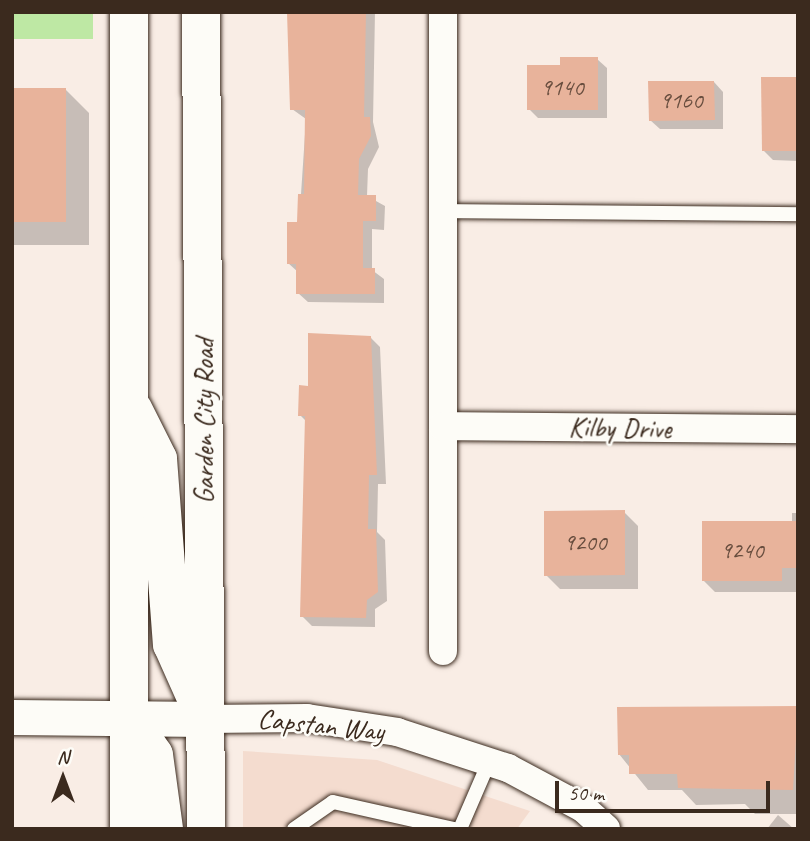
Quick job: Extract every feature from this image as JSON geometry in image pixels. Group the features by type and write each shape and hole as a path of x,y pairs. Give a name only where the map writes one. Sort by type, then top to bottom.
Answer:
{"main road":[{"path":"129,12 129,829"},
{"name":"Garden City Road","path":"201,12 205,829"},
{"path":"130,404 158,459 172,644 205,719"},
{"path":"128,718 154,755 164,829"}],"street":[{"path":"443,12 443,651"},
{"name":"Kilby Drive","path":"443,426 798,429"},
{"name":"Capstan Way","path":"12,717 349,723 489,762 583,808 606,829"}],"lane":[{"path":"441,211 798,214"},
{"path":"460,829 489,762"},
{"path":"294,829 333,802 454,829"}],"shaded area":[{"path":"243,751 377,760 530,811 517,829 243,829"}],"green space":[{"path":"12,12 93,12 93,39 12,39"}],"building":[{"path":"287,12 366,12 364,117 370,117 371,136 359,159 358,195 376,195 376,221 363,221 363,268 375,268 375,294 296,294 296,264 287,264 287,222 297,222 298,194 304,194 305,110 290,110"},
{"path":"560,57 598,57 598,110 527,110 527,65 560,65"},
{"path":"761,77 798,77 798,151 762,151"},
{"path":"648,81 714,81 715,120 649,121"},
{"path":"12,88 66,88 66,222 12,222"},
{"path":"308,333 371,336 377,475 369,475 368,529 376,529 378,592 367,600 366,618 300,617 305,416 298,416 299,385 308,386"},
{"path":"625,510 625,575 544,576 544,511"},
{"path":"702,521 798,521 798,568 782,568 782,581 702,581"},
{"path":"798,706 793,790 678,788 677,774 629,774 629,755 618,755 617,707"}]}
